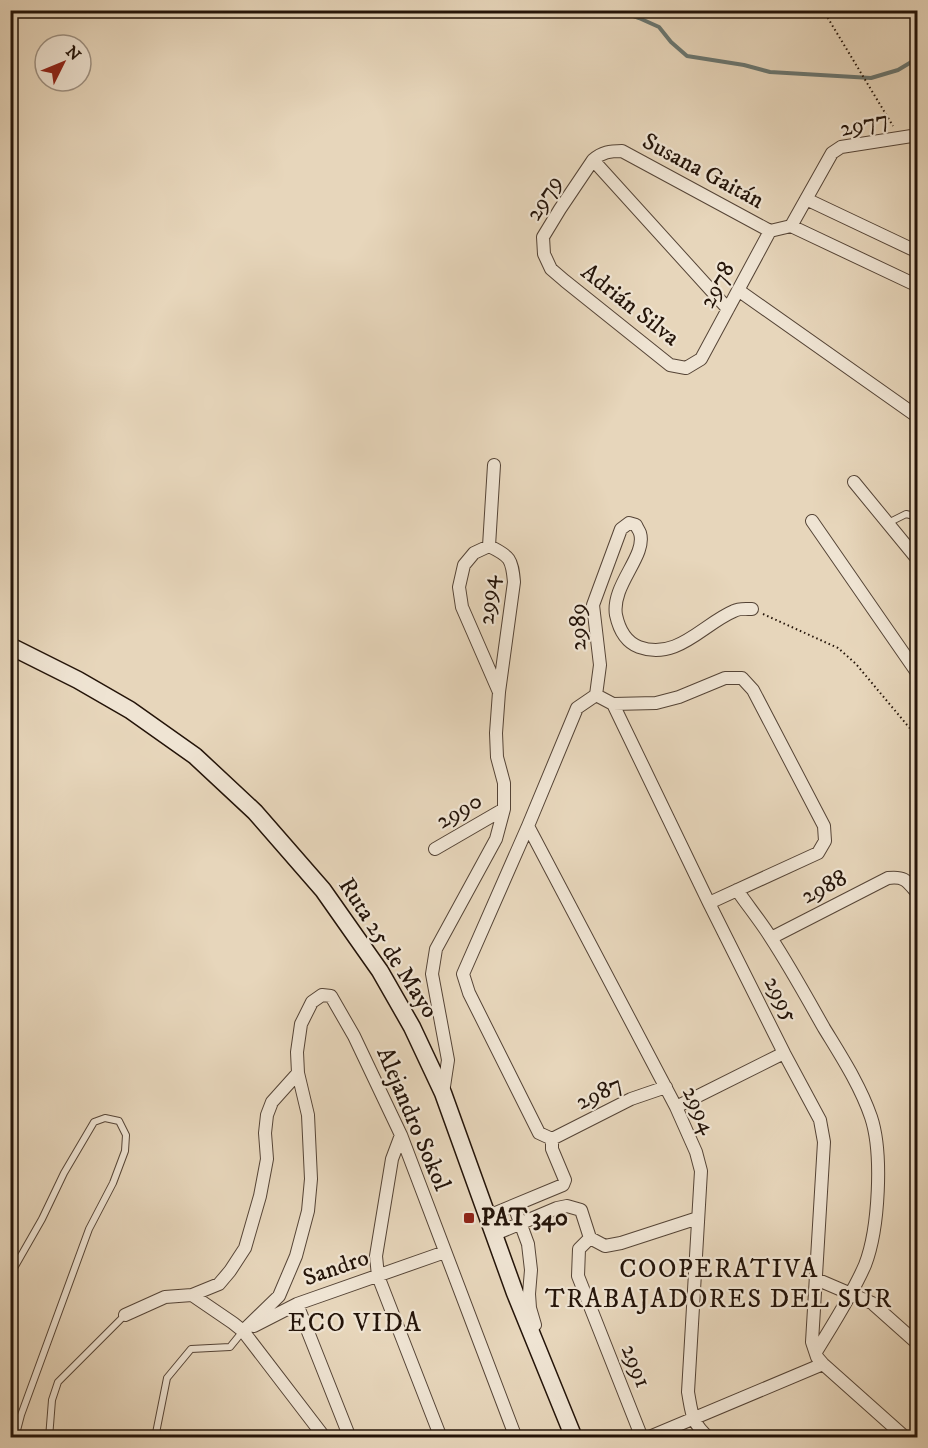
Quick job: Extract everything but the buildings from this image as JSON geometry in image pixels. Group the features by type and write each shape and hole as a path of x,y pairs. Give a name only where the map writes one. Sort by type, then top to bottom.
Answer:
{"main road":[{"name":"Ruta 25 de Mayo","path":"10,646 78,680 130,710 195,756 255,812 323,890 380,971 412,1027 443,1094 486,1217 574,1437"}],"street":[{"name":"2977","path":"791,226 832,153 841,147 918,135"},
{"name":"Susana Gaitán","path":"596,157 609,151 622,151 770,231 791,226"},
{"path":"596,157 728,309"},
{"name":"2979","path":"551,269 544,254 543,237 596,157"},
{"path":"806,199 918,252"},
{"path":"791,226 918,286"},
{"name":"2978","path":"701,359 770,231"},
{"name":"Adrián Silva","path":"551,269 670,364 686,368 701,359"},
{"path":"738,290 918,417"},
{"path":"489,546 494,465"},
{"path":"854,482 918,560"},
{"path":"812,521 918,674"},
{"name":"2989","path":"596,695 600,665 593,605 621,529 629,523 636,525 640,534 640,544 638,554 623,580 616,602 617,619 624,636 636,646 652,651 677,646 736,610 752,609"},
{"name":"2994","path":"499,692 462,607 459,587 464,565 474,553 489,546 504,553 513,566 514,582 496,732 497,757 504,783 504,805"},
{"path":"596,628 602,619 608,617 617,619"},
{"path":"486,1217 563,1185 565,1180 552,1149 552,1139 539,1133 469,993 463,974 577,708 596,695 613,704 656,703 679,697 725,678 742,678 753,690 824,826 825,841 818,854 709,903"},
{"name":"2995","path":"613,704 709,903 820,1120 824,1142 812,1342 817,1356 823,1364 906,1437"},
{"path":"443,1094 448,1060 432,974 436,949 496,839 504,805"},
{"name":"2990","path":"435,849 504,805"},
{"name":"2994","path":"528,826 666,1087 696,1152 701,1171 688,1392 693,1419"},
{"name":"2988","path":"771,938 888,878 898,877 908,882 918,894"},
{"name":"2995","path":"737,890 771,938 860,1090 871,1118 878,1152 874,1232 865,1264 816,1352"},
{"name":"Alejandro Sokol","path":"298,1073 297,1052 302,1024 312,1002 322,994 331,996 354,1036 401,1135 516,1437"},
{"path":"676,1107 784,1053"},
{"path":"125,1315 165,1297 192,1295 219,1284 230,1271 245,1248 260,1197 267,1159 267,1114 272,1102 298,1073"},
{"path":"243,1332 279,1296 296,1256 308,1211 311,1179 308,1115 298,1073"},
{"name":"2987","path":"552,1139 631,1099 666,1087"},
{"path":"401,1135 392,1159 376,1256 378,1276 441,1437"},
{"path":"514,1206 530,1255 529,1294 539,1353"},
{"path":"493,1235 567,1206 581,1210 590,1238 605,1246 698,1218"},
{"name":"2991","path":"590,1238 579,1249 578,1276 642,1437"},
{"name":"Sandro","path":"243,1332 297,1304 445,1252"},
{"path":"816,1279 872,1303 918,1344"},
{"path":"192,1295 243,1332 325,1437"},
{"path":"297,1304 350,1437"},
{"path":"647,1437 823,1364"},
{"path":"693,1419 709,1437"}],"lane":[{"path":"887,523 906,514 918,517"},
{"path":"10,1275 94,1122 105,1118 119,1121 126,1135 125,1151 113,1183 88,1229 21,1414 15,1437"},
{"path":"49,1437 52,1400 58,1382 125,1315"},
{"path":"155,1437 167,1378 191,1349 230,1347 243,1332"}],"path":[{"path":"823,10 900,137"},
{"path":"752,609 838,648 856,664 918,738"}],"waterway":[{"path":"617,10 659,27 687,56 744,65 770,72 871,78 898,70 918,58"}],"place":[{"name":"PAT 340","path":"469,1218"}],"district":[{"name":"COOPERATIVA TRABAJADORES DEL SUR","path":"719,1284"},
{"name":"ECO VIDA","path":"355,1323"}]}
